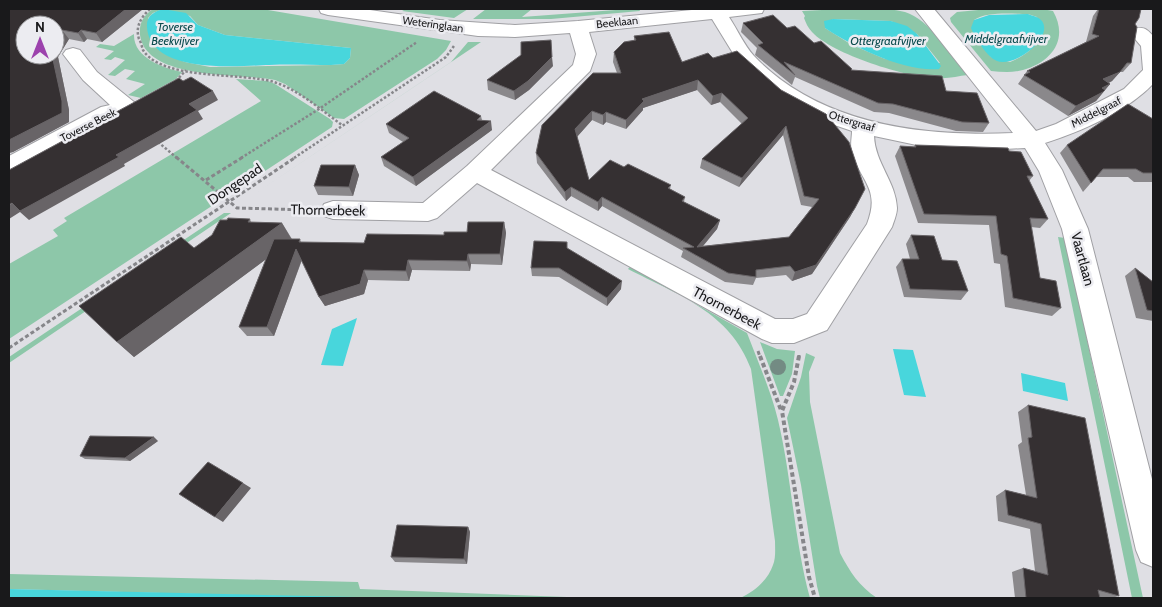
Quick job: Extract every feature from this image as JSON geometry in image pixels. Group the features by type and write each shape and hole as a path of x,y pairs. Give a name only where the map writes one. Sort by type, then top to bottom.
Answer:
{"street":[{"name":"Weteringlaan","path":"328,9 470,29"},
{"name":"Beeklaan","path":"470,29 515,31 578,27 715,10 755,9"},
{"name":"Vaartlaan","path":"924,9 1030,140 1050,170 1075,229 1153,550"},
{"name":"Ottergraaf","path":"715,10 746,59 786,93 825,114 863,127 926,139 987,142 1030,140"},
{"name":"Thornerbeek","path":"333,210 428,212 475,172 583,67 586,54 578,27"},
{"name":"Middelgraaf","path":"1030,140 1064,129 1130,94 1153,70 1151,45 1140,33"},
{"name":"Toverse Beek","path":"9,166 109,112 126,107 90,76 73,54"},
{"name":"Thornerbeek","path":"475,172 772,331 794,331 817,322 879,227 885,210 883,193 863,150 863,127"}],"path":[{"path":"150,9 139,21 137,32 139,42 151,58 163,64 186,70 273,81 319,109 342,126"},
{"path":"206,180 319,109 440,26"},
{"name":"Dongepad","path":"9,348 446,57 470,29"},
{"path":"169,85 178,80 186,70"},
{"path":"154,138 206,180 227,202"},
{"name":"Thornerbeek","path":"227,202 237,208 333,210"},
{"path":"751,320 753,339 782,411 815,598"},
{"path":"782,411 798,367 802,328"}],"green space":[{"path":"153,9 163,9 262,9 451,41 446,50 437,59 344,119 334,118 285,84 275,80 197,72 177,68 159,60 146,50 140,35 141,23","holes":["163,9 190,16 198,25 225,35 351,48 350,58 344,64 331,65 210,67 185,62 167,55 148,18 153,13"]},
{"path":"406,9 468,9 454,18 402,11"},
{"path":"486,9 532,9 522,17 629,9 639,9 640,11 551,19 473,19"},
{"path":"890,9 905,12 923,22 931,30 968,75 946,78 925,77 890,69 852,56 822,40 812,32 806,24 802,11","holes":["833,19 891,21 917,34 940,63 885,59 852,45 825,28"]},
{"path":"989,9 1042,9 1053,11 1059,31 1058,40 1055,48 1049,55 1033,66 1015,72 991,71 951,22 950,18 957,12","holes":["1028,14 1037,17 1041,35 1039,40 1028,52 1010,62 991,57 974,34 974,20 986,15"]},
{"path":"134,34 135,42 144,56 159,65 182,72 176,79 141,98 128,95 145,84 126,79 135,71 125,69 115,76 108,75 125,60 115,57 111,60 104,59 114,51 96,47 100,44 114,46"},
{"path":"468,42 481,42 241,203 451,62"},
{"path":"236,79 268,81 275,84 330,119 333,122 332,127 9,339 9,264 58,236 53,230 67,221 64,218 261,101"},
{"path":"224,213 231,213 9,363 9,357"},
{"path":"1058,237 1065,238 1143,598 1132,598"},
{"path":"633,263 657,282 747,333 768,387 778,420 787,465 800,554 810,598 740,598 755,589 764,580 771,570 775,559 775,541 751,369 742,349 716,319 683,297 628,269"},
{"path":"760,342 777,349 795,351 792,374 783,396 780,396"},
{"path":"806,353 815,357 809,372 810,402 840,553 847,566 865,589 877,598 820,598 801,485 787,418 801,377"},
{"path":"9,574 358,582 360,589 593,598 356,598 9,589"}],"water":[{"name":"Toverse Beekvijver","path":"163,9 186,13 198,25 225,35 351,48 350,58 344,64 331,65 218,66 179,60 163,53 152,42 147,27 151,15"},
{"name":"Middelgraafvijver","path":"1028,14 1042,21 1044,28 1042,35 1038,43 1030,50 1013,60 997,61 989,56 971,28 974,20 989,15"},
{"name":"Ottergraafvijver","path":"833,19 891,21 907,26 917,34 941,66 939,69 910,67 879,57 825,28 824,21"},
{"path":"357,318 343,366 321,365 332,329"},
{"path":"893,349 913,350 926,397 904,395"},
{"path":"1021,373 1065,383 1068,401 1023,391"},
{"path":"9,589 357,597 9,598"}],"building":[{"path":"9,9 126,9 96,33 81,30 78,33 65,31 65,15 15,15 15,65 54,65 62,101 62,113 9,140"},
{"path":"1099,9 1141,9 1135,24 1137,27 1131,63 1127,63 1120,72 1103,79 1110,84 1102,88 1105,90 1103,92 1076,106 1024,75 1030,72 1027,71 1099,36 1092,34"},
{"path":"773,15 787,28 795,26 814,43 821,41 851,70 942,76 946,91 977,93 989,123 962,122 893,104 878,103 784,62 795,75 758,45 763,43 743,23"},
{"path":"669,32 682,62 708,53 713,58 737,51 781,90 826,114 849,142 865,189 855,208 816,265 795,272 790,266 756,270 756,277 728,273 683,248 694,247 602,197 598,202 571,187 565,192 536,153 542,125 593,73 621,73 614,52 624,42 636,40 634,36","holes":["698,80 713,96 722,93 748,118 702,159 742,178 786,126 804,196 819,199 789,237 697,247 720,220 682,201 685,197 668,188 671,185 628,164 624,167 610,160 589,180 575,129 592,111 603,115 606,112 626,120 644,101 642,99"]},
{"path":"551,40 552,57 528,81 514,91 487,80 521,55 521,42"},
{"path":"191,77 213,91 189,104 197,110 116,155 119,157 20,211 12,203 9,205 9,170 179,78 183,81"},
{"path":"434,91 481,116 477,120 491,121 413,177 381,157 409,138 386,124"},
{"path":"1128,104 1153,119 1153,173 1143,173 1136,169 1103,169 1091,183 1067,145"},
{"path":"915,145 1008,148 1009,151 1021,152 1033,176 1027,176 1048,219 1030,218 1040,278 1056,281 1061,308 1013,298 1007,256 1001,254 996,216 924,214 900,146 916,147"},
{"path":"321,165 355,165 349,187 314,186"},
{"path":"228,218 250,219 248,222 282,223 117,342 79,306 181,237 194,248 212,235 220,220 227,220"},
{"path":"468,222 504,222 500,254 468,254 467,261 408,260 406,271 364,270 360,284 319,297 296,249 267,327 239,327 274,239 300,239 299,242 364,243 367,234 444,235 444,232 467,232"},
{"path":"911,235 934,236 942,260 957,261 968,291 910,289 902,259 919,259"},
{"path":"534,241 567,242 567,248 622,281 607,298 559,268 531,268"},
{"path":"1135,268 1153,282 1153,311 1147,310"},
{"path":"1028,405 1085,418 1119,596 1098,590 1100,598 1026,598 1023,568 1048,575 1041,524 1008,515 1005,490 1037,498 1028,438 1032,437"},
{"path":"90,436 154,437 125,458 80,456"},
{"path":"208,462 243,483 215,517 179,494"},
{"path":"397,525 468,527 464,559 391,557"}]}
